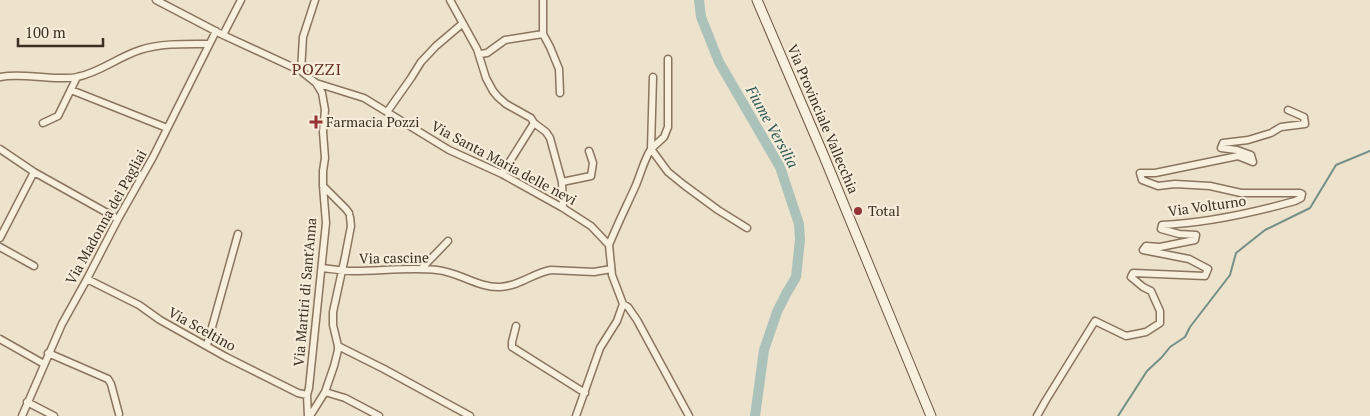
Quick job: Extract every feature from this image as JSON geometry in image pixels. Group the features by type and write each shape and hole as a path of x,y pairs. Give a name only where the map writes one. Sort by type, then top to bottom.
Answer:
{"main road":[{"name":"Via Provinciale Vallecchia","path":"757,0 819,144 931,416"}],"street":[{"path":"156,0 168,3 223,35 301,71 316,83"},
{"path":"223,35 241,0"},
{"path":"301,71 304,37 315,0"},
{"path":"450,0 480,54 486,78 498,97 506,104 531,118 550,138 562,182 563,208"},
{"path":"542,0 543,34 559,69 560,93"},
{"path":"387,112 412,78 421,62 436,46 462,24"},
{"name":"Via Madonna dei Pagliai","path":"22,416 62,324 153,157 216,31"},
{"path":"480,54 487,52 505,40 543,34"},
{"path":"0,76 77,77 100,69 129,54 152,47 209,44"},
{"path":"576,416 600,348 617,321 623,304 611,269 609,245 646,157 651,149 664,137 668,127 668,59"},
{"path":"43,123 58,116 77,77"},
{"path":"653,78 651,149 668,172 684,186 747,228"},
{"name":"Via Santa Maria delle nevi","path":"316,83 364,98 449,150 502,174 591,226 609,245"},
{"name":"Via Martiri di Sant'Anna","path":"309,416 307,395 326,223 323,186 325,110 322,93 316,83"},
{"path":"71,90 167,128"},
{"name":"Via Volturno","path":"1037,416 1095,321 1126,336 1146,332 1160,323 1160,311 1151,291 1131,277 1133,273 1205,276 1208,270 1189,259 1143,250 1146,246 1160,246 1195,240 1196,235 1179,234 1161,229 1162,225 1257,212 1295,201 1301,198 1302,194 1241,193 1210,186 1175,184 1158,186 1142,180 1140,173 1155,172 1238,156 1253,162 1250,156 1237,150 1221,148 1223,143 1248,140 1271,133 1281,127 1305,124 1304,117 1288,110"},
{"path":"502,174 534,123"},
{"path":"0,149 34,172 118,219"},
{"path":"562,182 591,176 593,163 590,151"},
{"path":"1,234 34,172"},
{"path":"309,416 325,392 334,366 338,346 333,326 333,312 351,226 350,215 323,186"},
{"path":"207,345 238,234"},
{"path":"422,268 448,242"},
{"path":"0,246 34,266"},
{"name":"Via cascine","path":"322,268 350,271 422,268 449,272 486,285 499,287 516,284 544,271 594,272 611,269"},
{"name":"Via Sceltino","path":"87,279 139,305 160,320 226,357 298,394 307,395"},
{"path":"623,304 628,307 637,320 689,416"},
{"path":"516,326 512,347 585,393"},
{"path":"0,340 44,364"},
{"path":"338,346 470,416"},
{"path":"48,353 108,379 119,414"},
{"path":"325,392 345,398 379,416"},
{"path":"28,402 54,416"}],"waterway":[{"name":"Fiume Versilia","path":"699,0 701,17 719,62 780,167 799,224 800,240 796,277 777,312 764,350 755,416"},
{"path":"1118,416 1147,371 1170,347 1185,337 1190,327 1230,275 1236,253 1265,230 1310,208 1336,165 1370,151"}],"place":[{"name":"Farmacia Pozzi","path":"316,122"},
{"name":"Total","path":"858,211"}],"district":[{"name":"POZZI","path":"317,69"}]}
